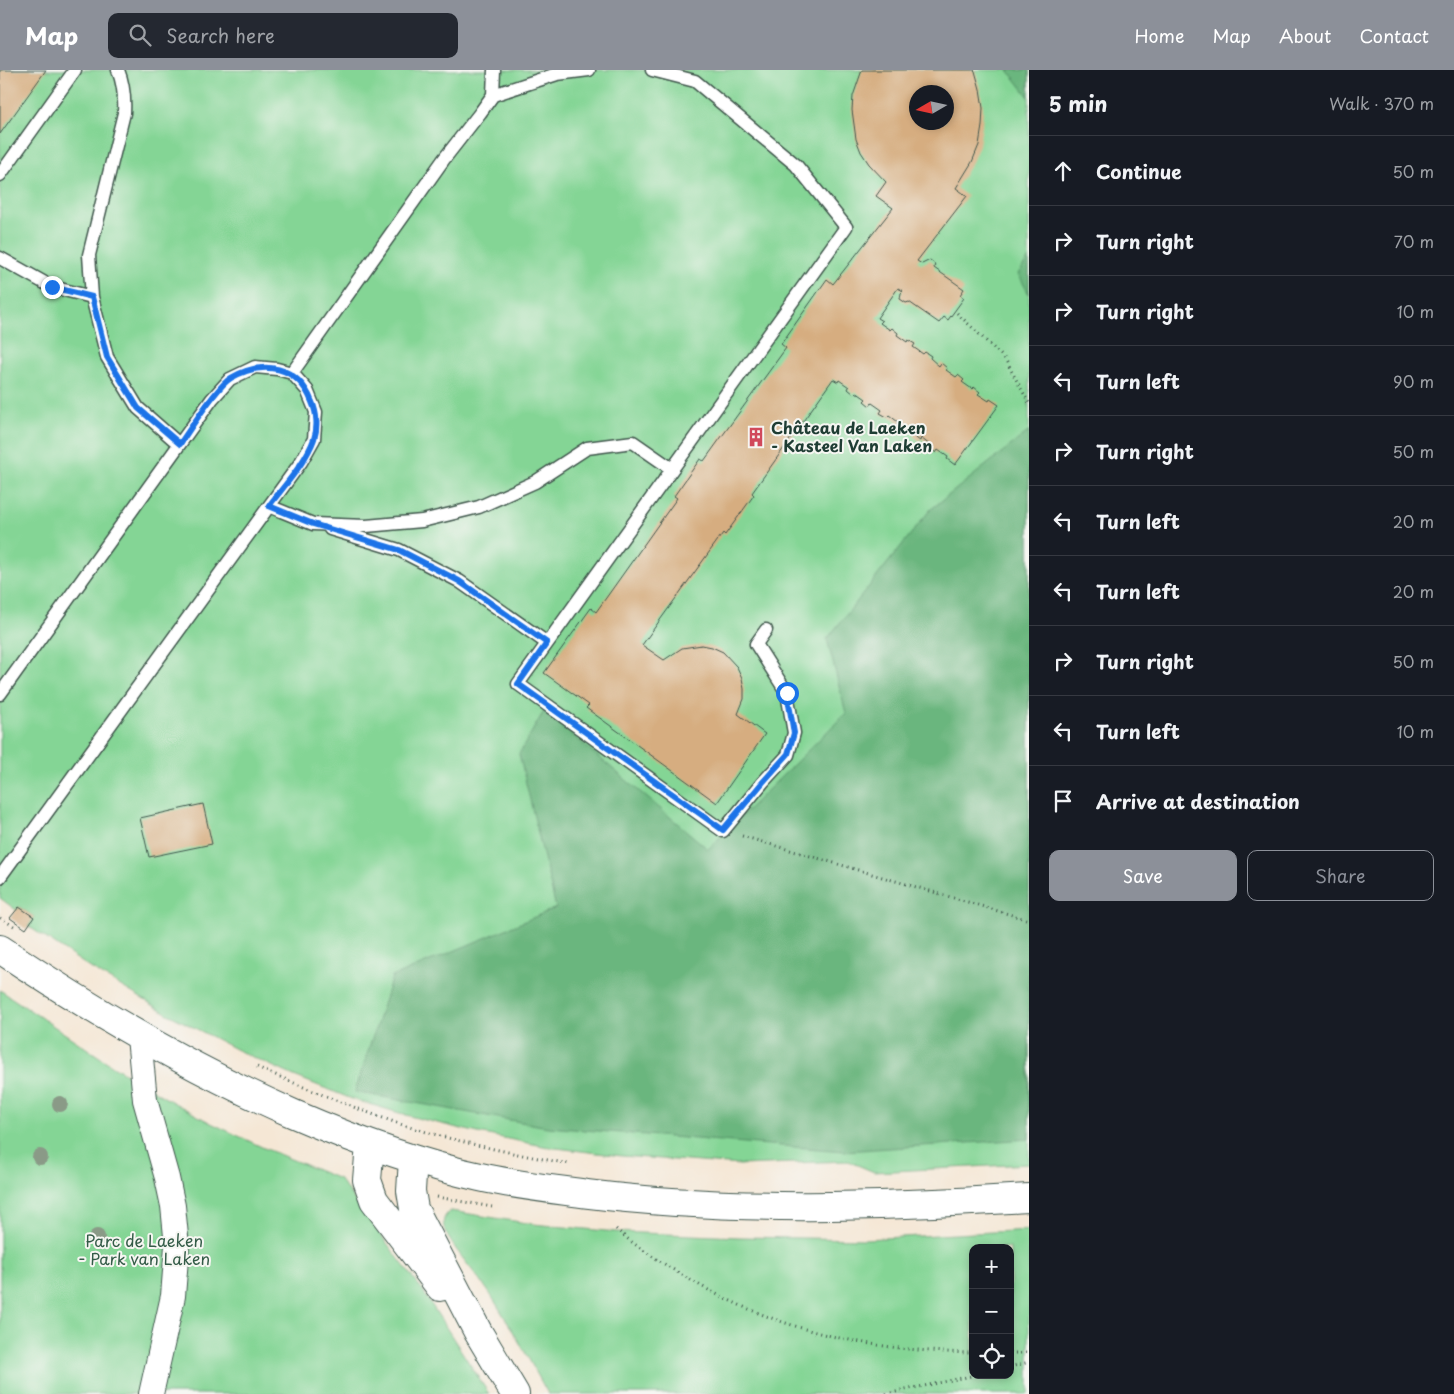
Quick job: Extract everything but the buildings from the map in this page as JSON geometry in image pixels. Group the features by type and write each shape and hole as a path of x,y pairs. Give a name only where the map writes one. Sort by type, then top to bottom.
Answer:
{"main road":[{"path":"0,949 139,1037 200,1070 265,1101 370,1145 413,1159 489,1179 557,1190 667,1202 788,1207 876,1206 1029,1198"},
{"path":"370,1145 367,1180 374,1200 427,1271 478,1332"},
{"path":"413,1159 411,1191 414,1209 478,1332 515,1394"}],"street":[{"path":"139,1037 145,1100 167,1178 173,1206 177,1246 173,1296 151,1394"}],"lane":[{"path":"0,175 75,70"},
{"path":"118,70 123,82 125,97 124,113 115,157 89,255 92,297 107,357 138,408 180,444"},
{"path":"292,373 444,159 493,94 494,70"},
{"path":"493,94 557,74 588,70"},
{"path":"652,70 695,81 796,165 846,227 518,684 723,830 788,754 794,733 787,693 756,644 766,630"},
{"path":"0,258 52,287 92,297"},
{"path":"0,694 212,399 230,379 255,368 277,369 292,373 307,390 316,412 314,439 301,462 0,877"},
{"path":"313,524 366,526 422,521 479,507 535,482 587,448 632,442 672,469"},
{"path":"269,506 313,524 399,550 459,581 547,643"}],"path":[{"path":"957,313 1005,359 1029,403"},
{"path":"723,830 1029,920"},
{"path":"254,1066 403,1125 487,1147 577,1165"},
{"path":"616,1229 636,1247 690,1281 736,1305 780,1322 825,1335 878,1345 904,1349 969,1353"},
{"path":"1014,1353 1029,1354"},
{"path":"1014,1366 1029,1362"},
{"path":"886,1394 969,1376"}],"green space":[{"path":"0,70 1029,70 1029,1164 874,1172 848,1161 740,1165 622,1156 548,1147 478,1133 413,1117 352,1099 294,1076 237,1050 168,1014 92,969 28,926 34,917 19,907 16,910 0,898"},
{"path":"1008,70 1029,70 1029,97"},
{"path":"1029,258 1029,294 1018,274"},
{"path":"1029,431 1029,1139 844,1151 548,1127 355,1092 392,977 556,908 519,754 544,711 708,849 846,713 827,639 930,510"},
{"name":"Parc de Laeken - Park van Laken","path":"0,990 113,1066 169,1100 211,1123 264,1148 339,1179 422,1290 489,1394 0,1394"},
{"path":"451,1211 533,1224 617,1232 740,1237 865,1239 1029,1230 1029,1394 548,1394 492,1297 451,1242 443,1222"}],"place":[{"name":"Château de Laeken - Kasteel Van Laken","path":"756,437"}],"route":[{"path":"52,287 92,297 107,357 138,408 180,444 212,399 230,379 255,368 277,369 292,373 307,390 316,412 314,439 301,462 269,506 313,524 399,550 459,581 547,643 518,684 723,830 788,754 794,733 787,693"}]}
